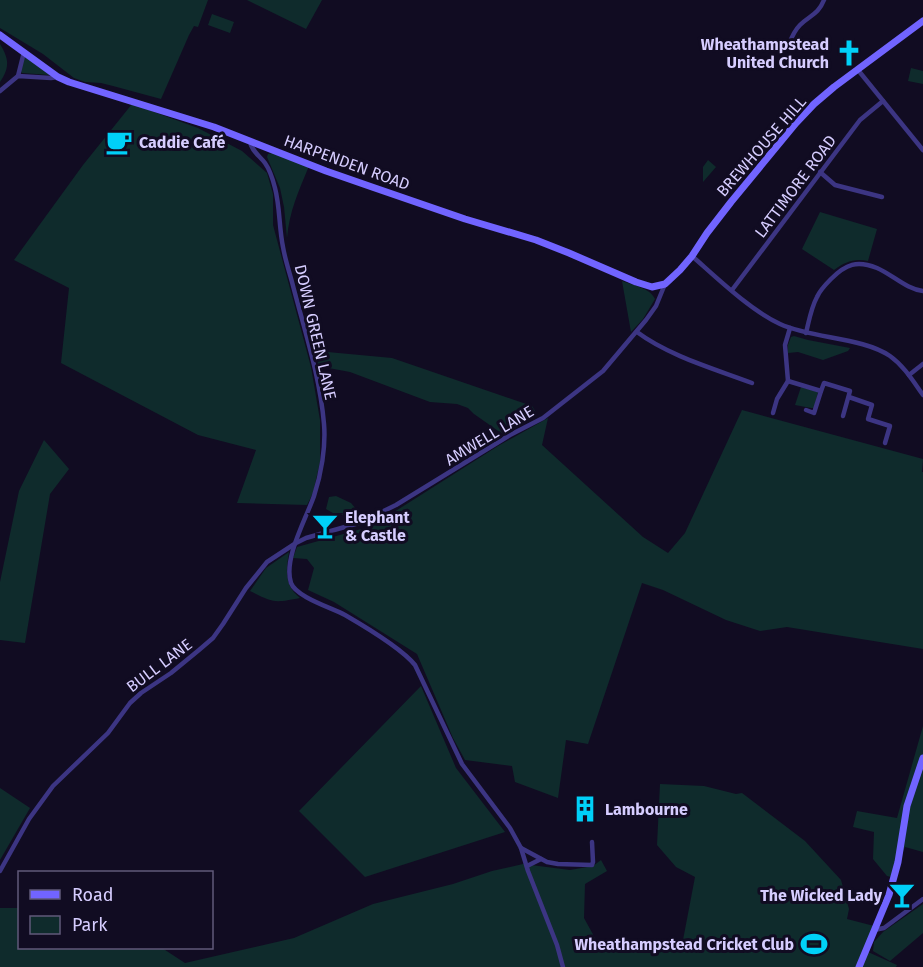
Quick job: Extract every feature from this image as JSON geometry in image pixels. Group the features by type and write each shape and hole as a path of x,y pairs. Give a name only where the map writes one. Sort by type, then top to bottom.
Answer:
{"street":[{"path":"788,47 794,32 802,23 816,14 824,0"},
{"name":"BREWHOUSE HILL","path":"665,284 692,256 718,218 796,123 826,93 923,21"},
{"name":"HARPENDEN ROAD","path":"0,35 58,77 69,82 214,127 408,200 536,240 652,287"},
{"path":"0,90 18,76 24,52"},
{"path":"858,70 923,150"},
{"path":"18,76 58,77"},
{"name":"LATTIMORE ROAD","path":"732,290 860,120 883,101"},
{"name":"DOWN GREEN LANE","path":"250,141 252,148 268,169 275,188 283,247 315,371 324,422 324,445 315,495 291,559 291,584 300,594 345,615 409,658 415,665 462,764 510,828 521,848 563,967"},
{"path":"820,172 835,185 882,196"},
{"path":"692,256 749,304 776,322 806,333 853,342 889,356 909,375 923,395"},
{"path":"806,333 816,297 837,273 849,265 864,264 878,268 912,288 923,291"},
{"path":"660,298 652,287 665,284"},
{"name":"AMWELL LANE","path":"296,543 359,523 396,505 510,435 543,418 603,371 656,306 665,284"},
{"path":"773,413 777,399 788,381 785,345 790,328"},
{"path":"637,332 667,350 752,383"},
{"path":"909,375 923,364"},
{"path":"788,381 821,391"},
{"path":"806,410 814,413 824,383 850,391 843,416"},
{"path":"849,398 872,405 868,419 890,426 885,443"},
{"name":"BULL LANE","path":"0,870 29,819 53,786 108,733 130,703 213,638 246,588 267,562 296,543"},
{"path":"859,967 884,910 894,880 908,806 923,758"},
{"path":"521,848 547,862 592,865 592,842"},
{"path":"527,866 540,858"},
{"path":"874,930 884,928 923,899"}],"green space":[{"path":"0,0 208,0 198,27 194,26 189,35 161,99 74,78 43,54 0,28"},
{"path":"247,0 322,0 306,29"},
{"path":"212,14 234,22 230,33 208,25"},
{"path":"0,44 7,63 0,82"},
{"path":"26,57 49,75 22,73 20,70 23,59"},
{"path":"911,68 923,71 923,84 908,81"},
{"path":"132,104 198,128 242,151 267,173 273,194 273,225 311,367 320,420 320,462 313,493 307,505 237,503 256,450 198,435 61,363 69,288 14,260 83,165"},
{"path":"273,153 309,166 292,210 287,238 280,188 267,157 268,154"},
{"path":"708,160 716,167 703,182 703,167"},
{"path":"820,212 877,229 868,261 850,261 834,270 802,249"},
{"path":"622,281 645,290 655,299 643,319 631,332"},
{"path":"791,337 850,348 848,351 823,360 798,352 788,353 788,345"},
{"path":"317,351 392,358 532,406 537,414 504,435 468,408 457,404 430,402 350,372 318,366"},
{"path":"801,387 818,392 814,408 795,405"},
{"path":"742,410 923,459 923,649 787,627 760,631 726,620 663,590 642,583 588,744 566,740 558,798 515,782 512,766 465,760 453,738 417,654 334,602 308,590 314,568 307,559 293,558 297,547 372,526 498,446 548,418 542,445 643,537 668,553 685,533"},
{"path":"44,440 69,469 50,494 25,643 0,640 0,582 19,491"},
{"path":"336,496 351,503 357,510 338,516 326,509 329,497"},
{"path":"289,552 287,577 291,588 300,598 274,601 250,591 266,568"},
{"path":"421,686 456,768 505,832 365,877 299,811"},
{"path":"923,726 923,852 905,847 891,877 887,876 873,859 874,832 853,827 857,811 897,818"},
{"path":"660,784 704,786 736,794 742,793 805,841 841,880 849,909 847,919 878,927 868,952 897,965 896,967 0,967 0,908 18,908 18,949 164,949 185,963 294,938 373,904 453,884 492,871 523,864 570,870 593,866 601,860 607,871 585,884 584,918 597,944 683,940 695,877 676,867 657,845"},
{"path":"0,788 30,808 0,860"},
{"path":"923,904 923,933 890,961 873,951 874,942 883,932"}],"place":[{"name":"Wheathampstead United Church","path":"849,53"},
{"name":"Caddie Café","path":"119,142"},
{"name":"Elephant & Castle","path":"325,526"},
{"name":"Lambourne","path":"585,809"},
{"name":"The Wicked Lady","path":"902,895"},
{"name":"Wheathampstead Cricket Club","path":"814,944"}]}
